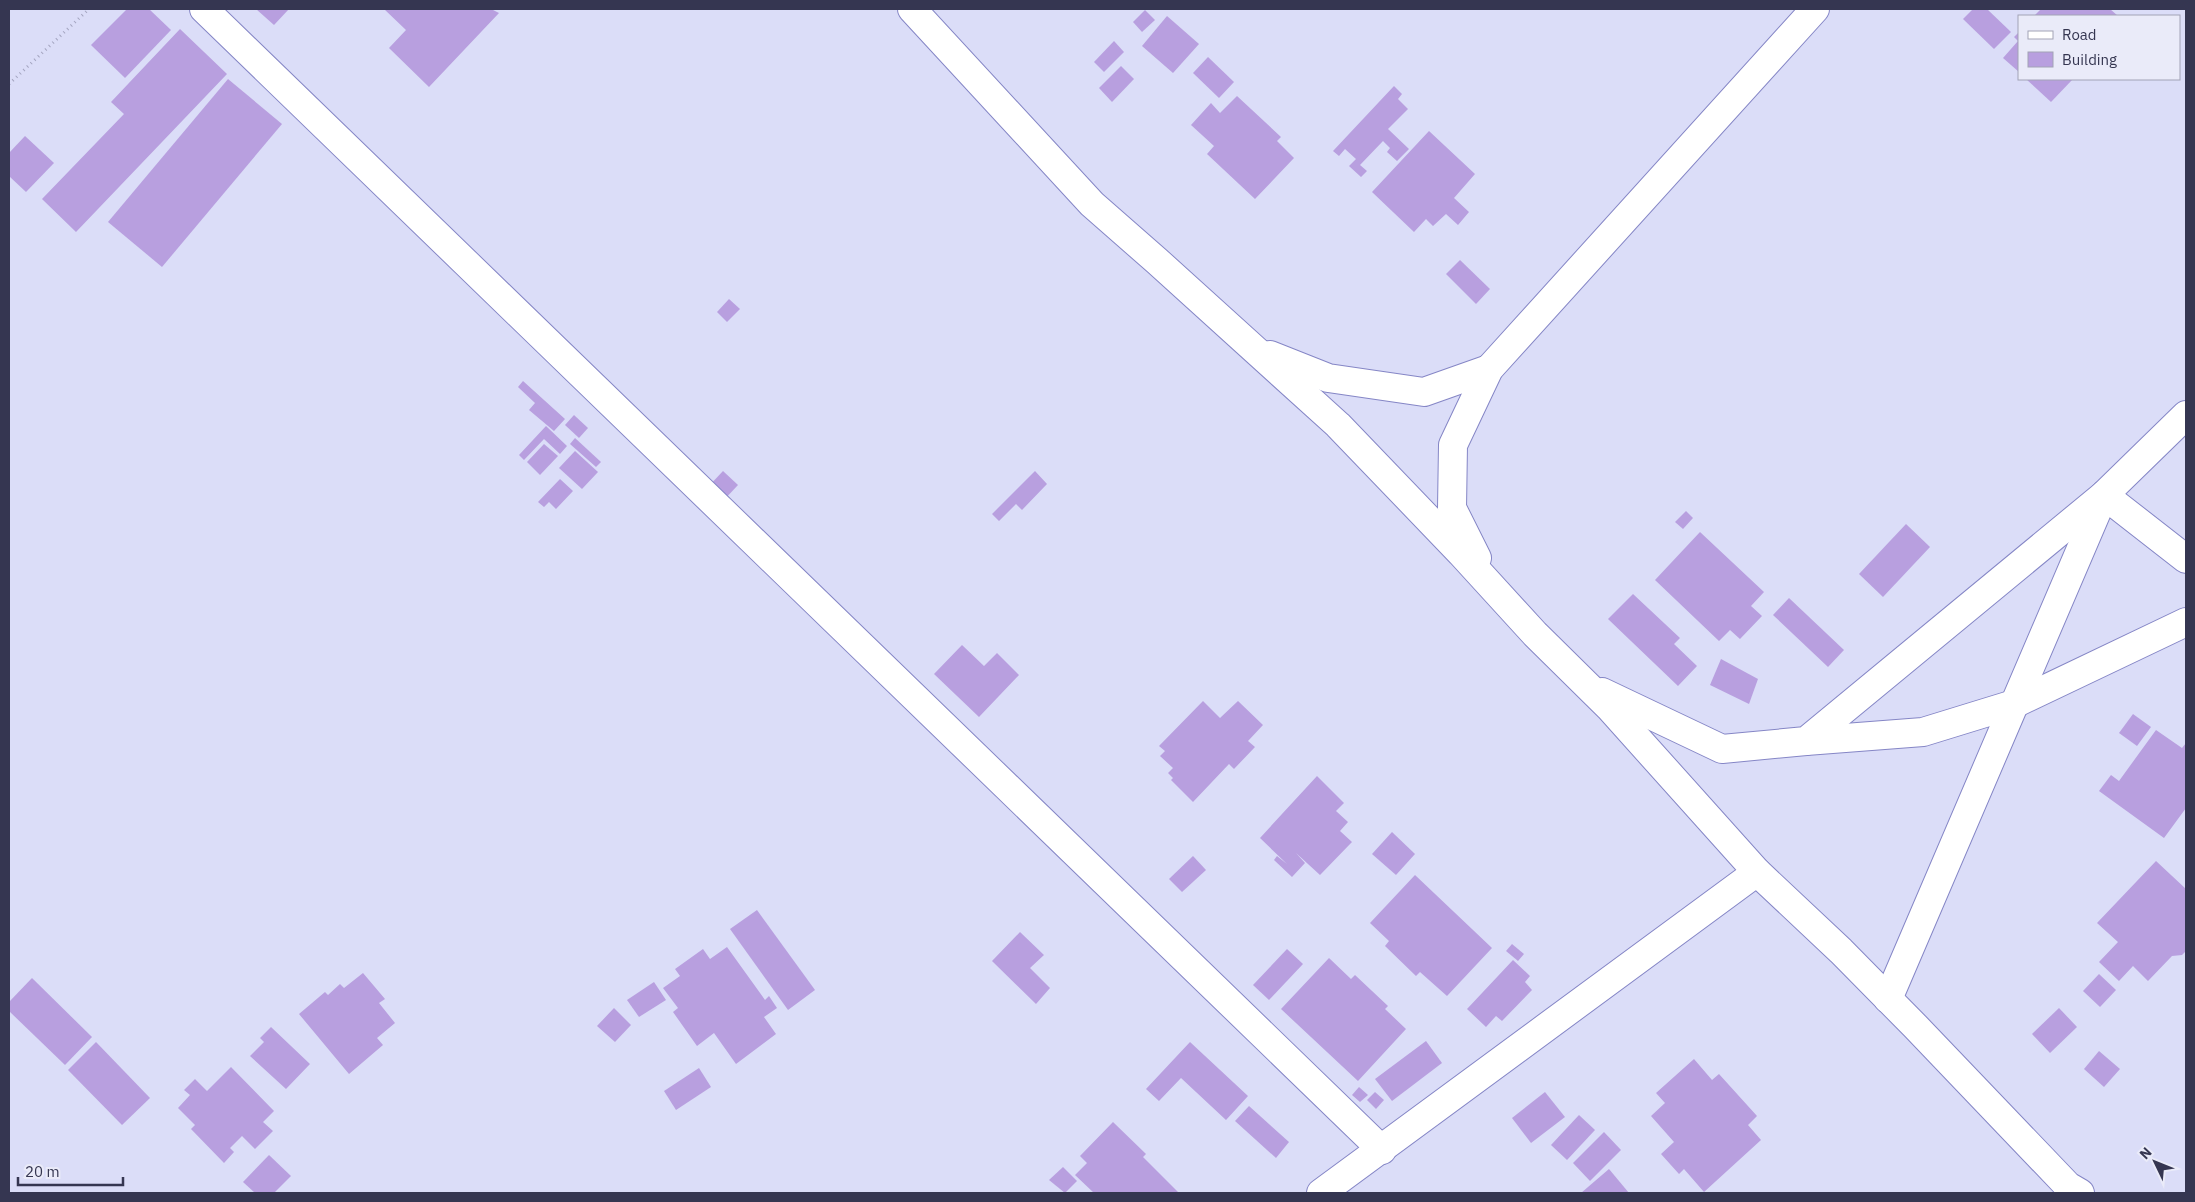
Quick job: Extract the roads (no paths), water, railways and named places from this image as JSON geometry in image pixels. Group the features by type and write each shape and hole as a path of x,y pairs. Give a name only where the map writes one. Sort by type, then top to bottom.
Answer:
{"street":[{"path":"204,9 1382,1150"},
{"path":"912,9 1092,204 1338,425 1586,685 1757,872 1888,999 2069,1191"},
{"path":"1491,586 1452,508 1453,444 1489,369 1815,9"},
{"path":"1255,350 1328,378 1424,392 1489,369"},
{"path":"1806,742 2104,495 2186,415"},
{"path":"2104,495 2186,559"},
{"path":"1888,999 2104,495"},
{"path":"1586,685 1722,750 1923,732 2014,704 2186,622"},
{"path":"1321,1193 1382,1150 1757,872"}]}
